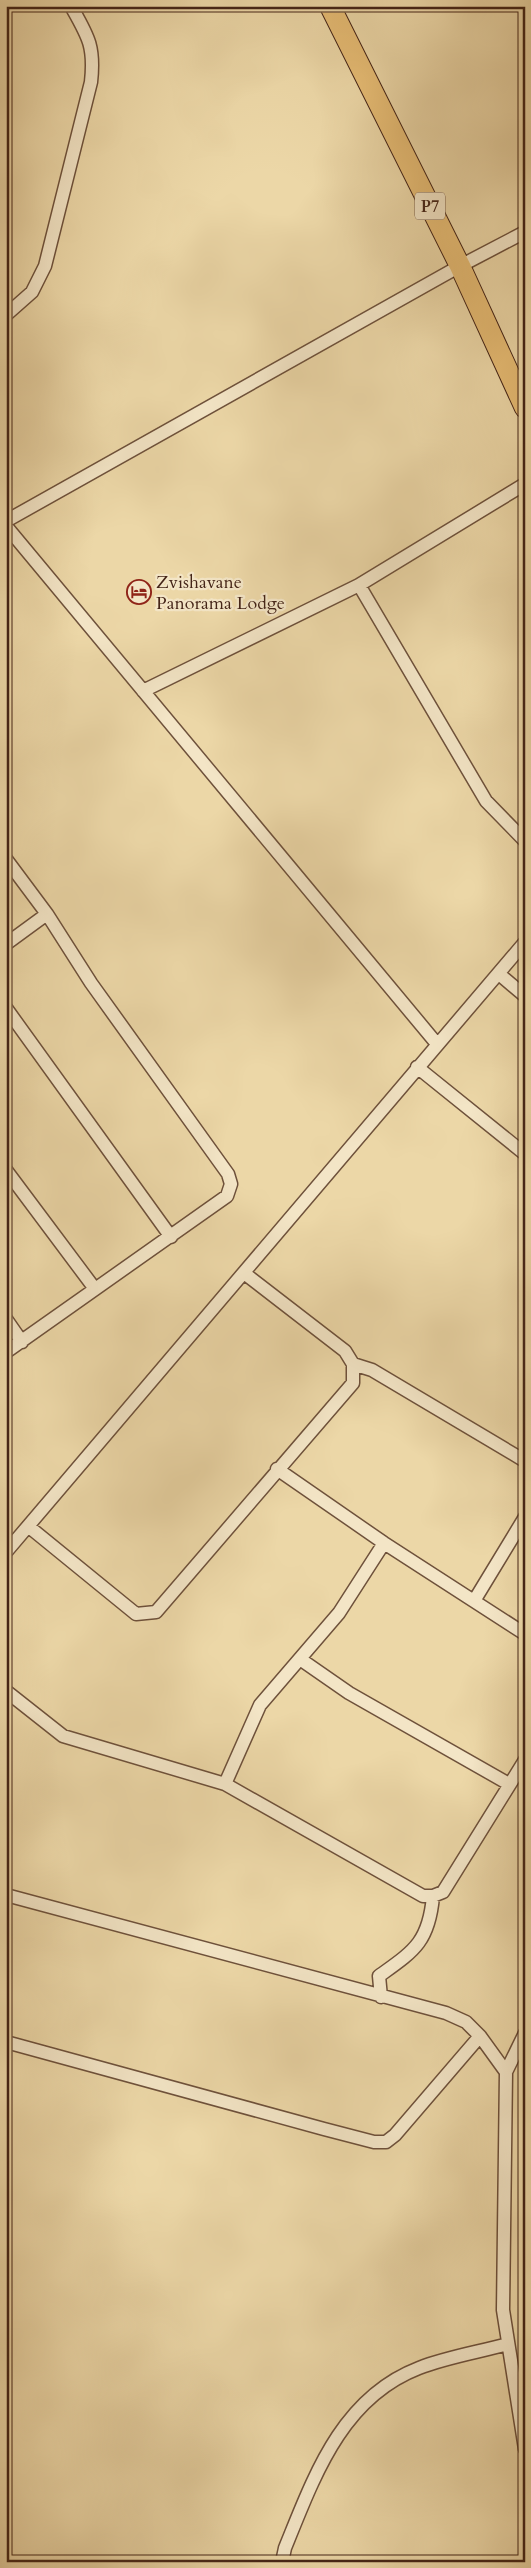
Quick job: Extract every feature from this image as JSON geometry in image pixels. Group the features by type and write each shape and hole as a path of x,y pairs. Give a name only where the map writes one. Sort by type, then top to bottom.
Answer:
{"highway":[{"name":"P7","path":"330,6 460,266 525,408"}],"street":[{"path":"6,315 32,292 45,266 91,82 94,58 87,34 71,6"},
{"path":"6,520 460,266 525,232"},
{"path":"143,691 359,585 525,484"},
{"path":"6,526 55,586 103,640 143,691 437,1044"},
{"path":"359,585 486,801 525,841"},
{"path":"6,859 47,914 91,983 228,1174 231,1184 227,1196 6,1352"},
{"path":"6,944 47,914"},
{"path":"6,1552 525,942"},
{"path":"499,974 525,996"},
{"path":"6,1008 171,1237"},
{"path":"417,1067 525,1154"},
{"path":"6,1170 94,1289"},
{"path":"28,1526 136,1614 156,1612 277,1469 353,1383 353,1364 345,1350 244,1273"},
{"path":"6,1319 22,1342"},
{"path":"353,1364 372,1370 525,1461"},
{"path":"277,1469 384,1543 525,1634"},
{"path":"474,1601 525,1516"},
{"path":"225,1784 260,1705 339,1613 384,1543"},
{"path":"300,1659 349,1693 509,1784"},
{"path":"6,1691 63,1736 225,1784 423,1896 433,1896 442,1892 525,1760"},
{"path":"6,1894 381,1997 446,2013 466,2022 480,2036 506,2072"},
{"path":"381,1997 379,1976 414,1950 431,1920 433,1896"},
{"path":"525,2033 506,2072 503,2310 525,2448"},
{"path":"6,2042 324,2129 374,2142 386,2142 395,2136 480,2036"},
{"path":"282,2562 285,2548 318,2467 351,2415 394,2380 420,2368 508,2344"}],"place":[{"name":"Zvishavane Panorama Lodge","path":"139,592"}]}
